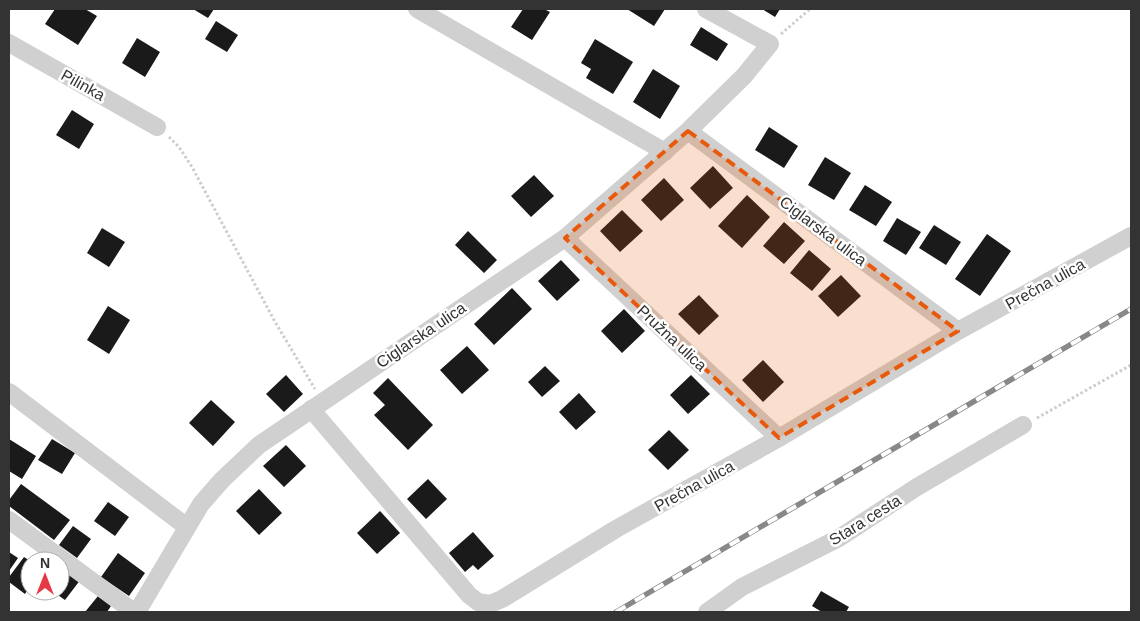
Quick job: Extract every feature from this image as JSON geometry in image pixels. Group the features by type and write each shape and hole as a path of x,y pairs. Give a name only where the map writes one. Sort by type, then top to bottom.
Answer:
{"street":[{"path":"417,9 665,152"},
{"path":"706,9 770,44"},
{"name":"Pilinka","path":"9,43 157,127"},
{"name":"Ciglarska ulica","path":"136,612 201,504 222,480 259,445 564,238 688,131 744,76 770,44"},
{"name":"Ciglarska ulica","path":"688,131 958,331"},
{"name":"Prečna ulica","path":"317,405 469,595 478,602 490,604 521,589 631,521 779,438 958,331 1131,236"},
{"name":"Pružna ulica","path":"564,238 779,438"},
{"path":"9,392 187,527"},
{"name":"Stara cesta","path":"707,612 742,587 839,538 918,487 1023,425"},
{"path":"9,520 136,612"}],"path":[{"path":"770,44 810,9"},
{"path":"157,127 179,147 192,168 274,320 317,405"},
{"path":"1023,425 1131,365"}],"highlighted area":[{"path":"688,131 958,331 779,438 565,238"}],"building":[{"path":"55,9 85,9 97,16 78,45 45,24"},
{"path":"193,9 214,9 208,18"},
{"path":"523,9 544,9 550,12 532,40 511,27"},
{"path":"627,9 665,9 654,26"},
{"path":"762,9 780,9 775,17"},
{"path":"216,21 238,35 227,52 205,39"},
{"path":"701,27 728,44 717,61 690,45"},
{"path":"137,38 160,52 145,77 122,63"},
{"path":"595,39 633,62 613,94 586,78 591,69 581,63"},
{"path":"653,69 680,86 660,119 633,102"},
{"path":"72,110 94,124 79,149 56,135"},
{"path":"769,127 798,146 784,168 755,150"},
{"path":"825,157 851,173 834,200 808,185"},
{"path":"713,166 733,188 710,209 690,188"},
{"path":"534,175 554,196 531,217 511,196"},
{"path":"664,178 684,200 661,221 641,200"},
{"path":"865,185 892,202 876,226 849,210"},
{"path":"747,195 770,217 742,248 718,226"},
{"path":"622,210 643,231 620,252 600,231"},
{"path":"897,218 921,232 906,255 883,241"},
{"path":"784,222 805,241 784,264 763,246"},
{"path":"934,225 961,242 946,265 919,248"},
{"path":"102,228 125,242 109,267 87,253"},
{"path":"468,231 497,260 484,273 455,245"},
{"path":"987,234 1011,251 980,296 955,279"},
{"path":"809,250 831,269 812,291 790,273"},
{"path":"561,260 580,280 557,301 538,281"},
{"path":"841,275 861,296 838,317 818,296"},
{"path":"512,288 532,309 494,345 474,324"},
{"path":"699,295 719,316 699,335 678,314"},
{"path":"108,306 130,320 109,354 87,340"},
{"path":"624,309 645,331 622,353 601,331"},
{"path":"467,346 489,370 462,394 440,370"},
{"path":"763,360 784,382 763,402 742,380"},
{"path":"545,366 560,381 542,397 528,382"},
{"path":"286,375 303,394 284,412 266,394"},
{"path":"691,375 710,394 688,414 670,395"},
{"path":"388,378 433,425 408,450 374,415 385,405 373,393"},
{"path":"579,393 596,412 576,430 559,412"},
{"path":"211,400 235,422 213,446 189,423"},
{"path":"669,430 689,450 668,470 648,450"},
{"path":"9,439 36,456 22,479 9,471"},
{"path":"52,439 75,453 62,474 38,460"},
{"path":"286,445 306,466 284,487 263,466"},
{"path":"428,479 447,499 426,519 407,499"},
{"path":"21,484 70,520 54,540 9,506 9,500"},
{"path":"259,489 282,513 259,535 236,511"},
{"path":"108,502 129,517 115,536 94,521"},
{"path":"380,511 400,533 377,554 357,533"},
{"path":"73,526 91,539 77,558 70,551 59,545"},
{"path":"473,532 494,556 478,570 473,565 465,572 449,553"},
{"path":"9,552 18,558 9,571"},
{"path":"118,553 145,573 129,596 101,577"},
{"path":"20,562 20,590 9,582 9,577"},
{"path":"70,570 81,579 70,593"},
{"path":"821,591 849,607 846,612 822,612 812,606"},
{"path":"98,596 111,606 107,612 85,612"}],"railway":[{"path":"616,612 1131,309"}]}
